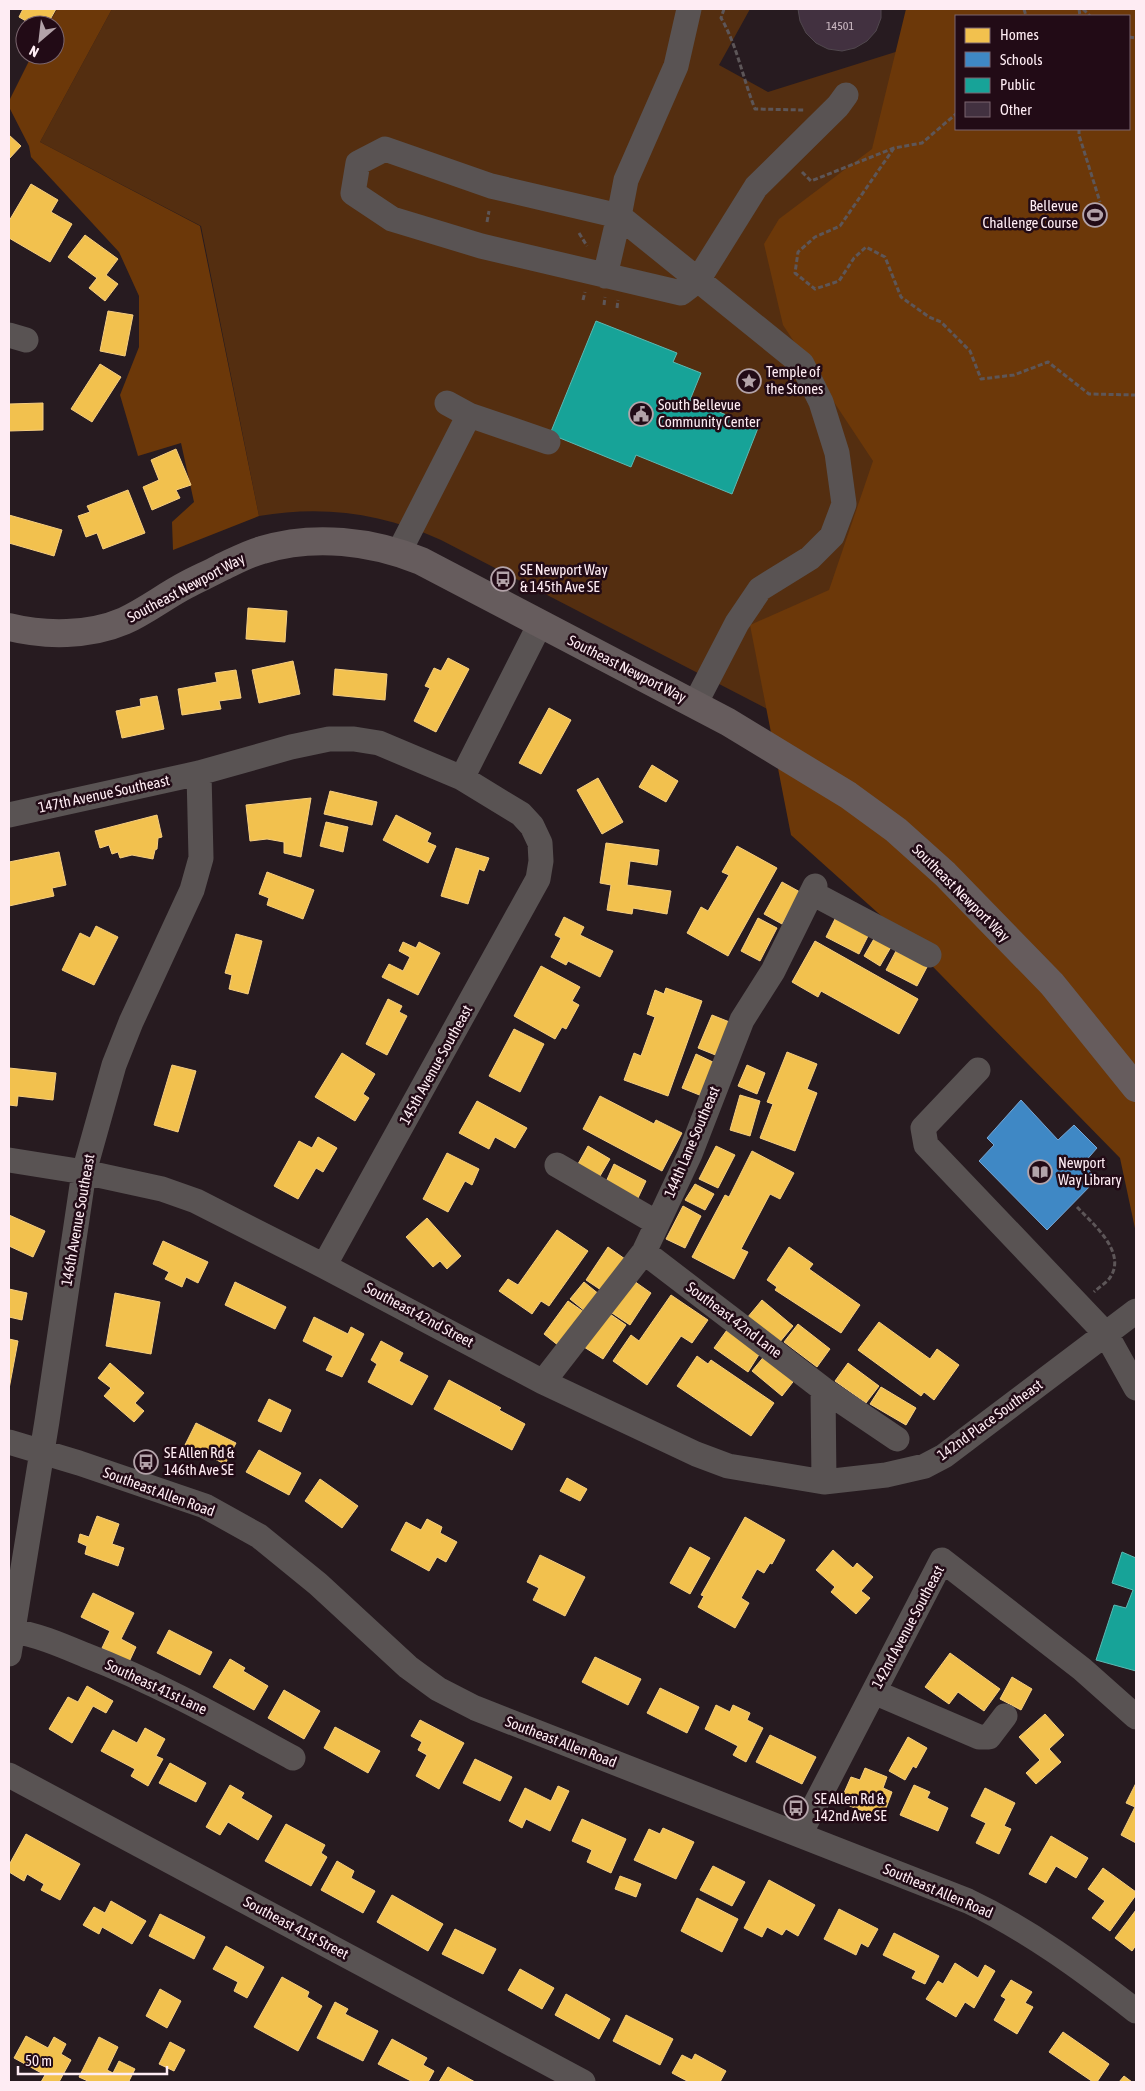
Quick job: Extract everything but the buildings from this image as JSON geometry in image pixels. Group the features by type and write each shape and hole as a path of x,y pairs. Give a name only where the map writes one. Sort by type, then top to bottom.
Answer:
{"main road":[{"name":"Southeast Newport Way","path":"9,627 29,632 59,633 85,631 122,622 186,585 262,550 303,542 366,544 399,552 421,561 695,704 788,756 848,795 896,830 945,874 1052,984 1136,1088"}],"street":[{"path":"605,276 626,180 676,66 689,9"},
{"path":"695,704 737,623 760,589 810,558 832,536 844,504 836,453 821,402 802,364 698,280 619,216 491,186 385,149 358,163 354,193 392,219 481,246 681,293 698,280 756,187 838,106 846,95"},
{"path":"447,403 469,415 548,442"},
{"path":"399,552 469,415"},
{"path":"462,778 540,624"},
{"name":"147th Avenue Southeast","path":"9,815 199,773 291,747 329,739 354,739 379,744 462,778 521,814 532,826 540,843 541,861"},
{"name":"146th Avenue Southeast","path":"11,1642 84,1172 118,1056 131,1022 192,890 201,858 199,773"},
{"name":"145th Avenue Southeast","path":"324,1266 529,896 538,879 541,861"},
{"name":"144th Lane Southeast","path":"543,1382 644,1252 690,1154 742,1020 773,971 814,890 929,955"},
{"path":"978,1070 923,1128 926,1144 1106,1334 1136,1388"},
{"name":"Southeast 42nd Street","path":"9,1160 84,1172 162,1189 196,1201 324,1266 543,1382 696,1454 728,1466 824,1482"},
{"path":"557,1165 657,1223"},
{"name":"Southeast 42nd Lane","path":"644,1252 823,1389 897,1439"},
{"name":"142nd Place Southeast","path":"824,1482 886,1475 924,1466 944,1456 1136,1311"},
{"path":"823,1389 824,1482"},
{"name":"Southeast Allen Road","path":"9,1442 39,1463 205,1506 259,1536 318,1584 408,1667 438,1689 475,1708 968,1901 1015,1924 1047,1945 1136,2011"},
{"name":"142nd Avenue Southeast","path":"800,1834 942,1560 1082,1669 1136,1717"},
{"name":"Southeast 41st Lane","path":"11,1642 33,1634 114,1666 175,1694 293,1758"},
{"path":"874,1692 979,1737 989,1737 1005,1716"},
{"name":"Southeast 41st Street","path":"9,1775 583,2082"}],"path":[{"path":"724,9 721,18 736,48 740,70 755,110 804,110 816,127"},
{"path":"786,156 811,181 894,148 922,143 955,115"},
{"path":"1079,130 1078,135 1100,202"},
{"path":"894,148 840,226 815,237 798,252 795,273 815,289 839,281 854,258 866,247 885,257 902,297 930,318 941,322 970,351 981,379 1014,375 1048,362 1089,394 1136,395"},
{"path":"487,222 489,212"},
{"path":"579,233 587,246"},
{"path":"1077,1207 1112,1247 1114,1264 1111,1275 1092,1294 1095,1298"}],"shaded area":[{"path":"57,9 112,9 40,142 200,226 259,516 173,550 172,522 194,502 181,443 138,456 120,395 139,347 139,296 119,252 31,157 29,146 9,107 9,101 27,65 65,65 65,15 54,15"},
{"path":"112,9 750,9 719,65 768,92 921,44 940,9 1136,9 1136,599 771,711 441,540 419,531 397,523 352,514 306,511 259,516 201,226 40,142"},
{"path":"906,9 1136,9 1136,1233 1120,1158 897,930 791,835 750,625 829,590 873,461 783,325 764,244 779,219 872,149"}],"place":[{"name":"Bellevue Challenge Course","path":"1095,215"},
{"name":"Temple of the Stones","path":"749,381"},
{"name":"South Bellevue Community Center","path":"641,414"},
{"name":"SE Newport Way & 145th Ave SE","path":"503,579"},
{"name":"Newport Way Library","path":"1040,1172"},
{"name":"SE Allen Rd & 146th Ave SE","path":"146,1462"},
{"name":"SE Allen Rd & 142nd Ave SE","path":"796,1808"}]}
